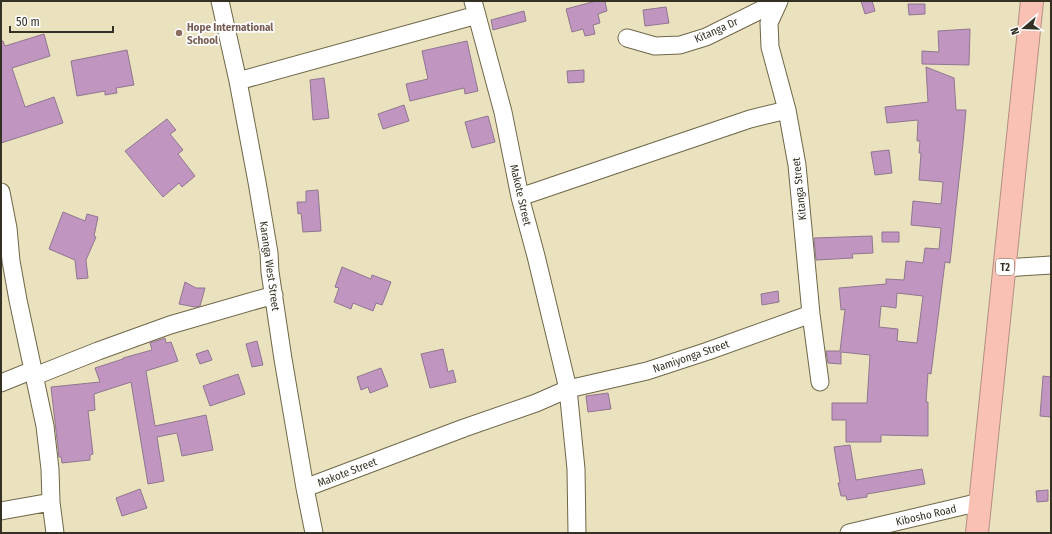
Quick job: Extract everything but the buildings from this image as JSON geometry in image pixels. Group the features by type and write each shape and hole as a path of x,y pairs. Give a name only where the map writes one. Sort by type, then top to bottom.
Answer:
{"highway":[{"name":"T2","path":"977,533 1032,1"}],"street":[{"name":"Karanga West Street","path":"220,1 238,81 257,182 269,253 285,367 314,533"},
{"name":"Kitanga Dr","path":"627,38 655,46 680,45 706,37 779,1"},
{"name":"Kitanga Street","path":"779,1 770,23 770,47 787,110 798,165 811,314 820,382"},
{"path":"238,81 475,8"},
{"name":"Makote Street","path":"475,8 502,112 520,197 536,256 568,389 576,468 577,533"},
{"path":"520,197 750,119 787,110"},
{"path":"1,192 8,228 11,261 18,300 45,426 55,533"},
{"path":"1005,268 1051,265"},
{"path":"1,383 170,326 274,294"},
{"name":"Namiyonga Street","path":"568,389 647,371 811,314"},
{"name":"Makote Street","path":"305,488 457,430 536,403 568,389"},
{"path":"1,510 51,502"},
{"name":"Kibosho Road","path":"849,533 980,502"}],"place":[{"name":"Hope International School","path":"179,33"}]}
